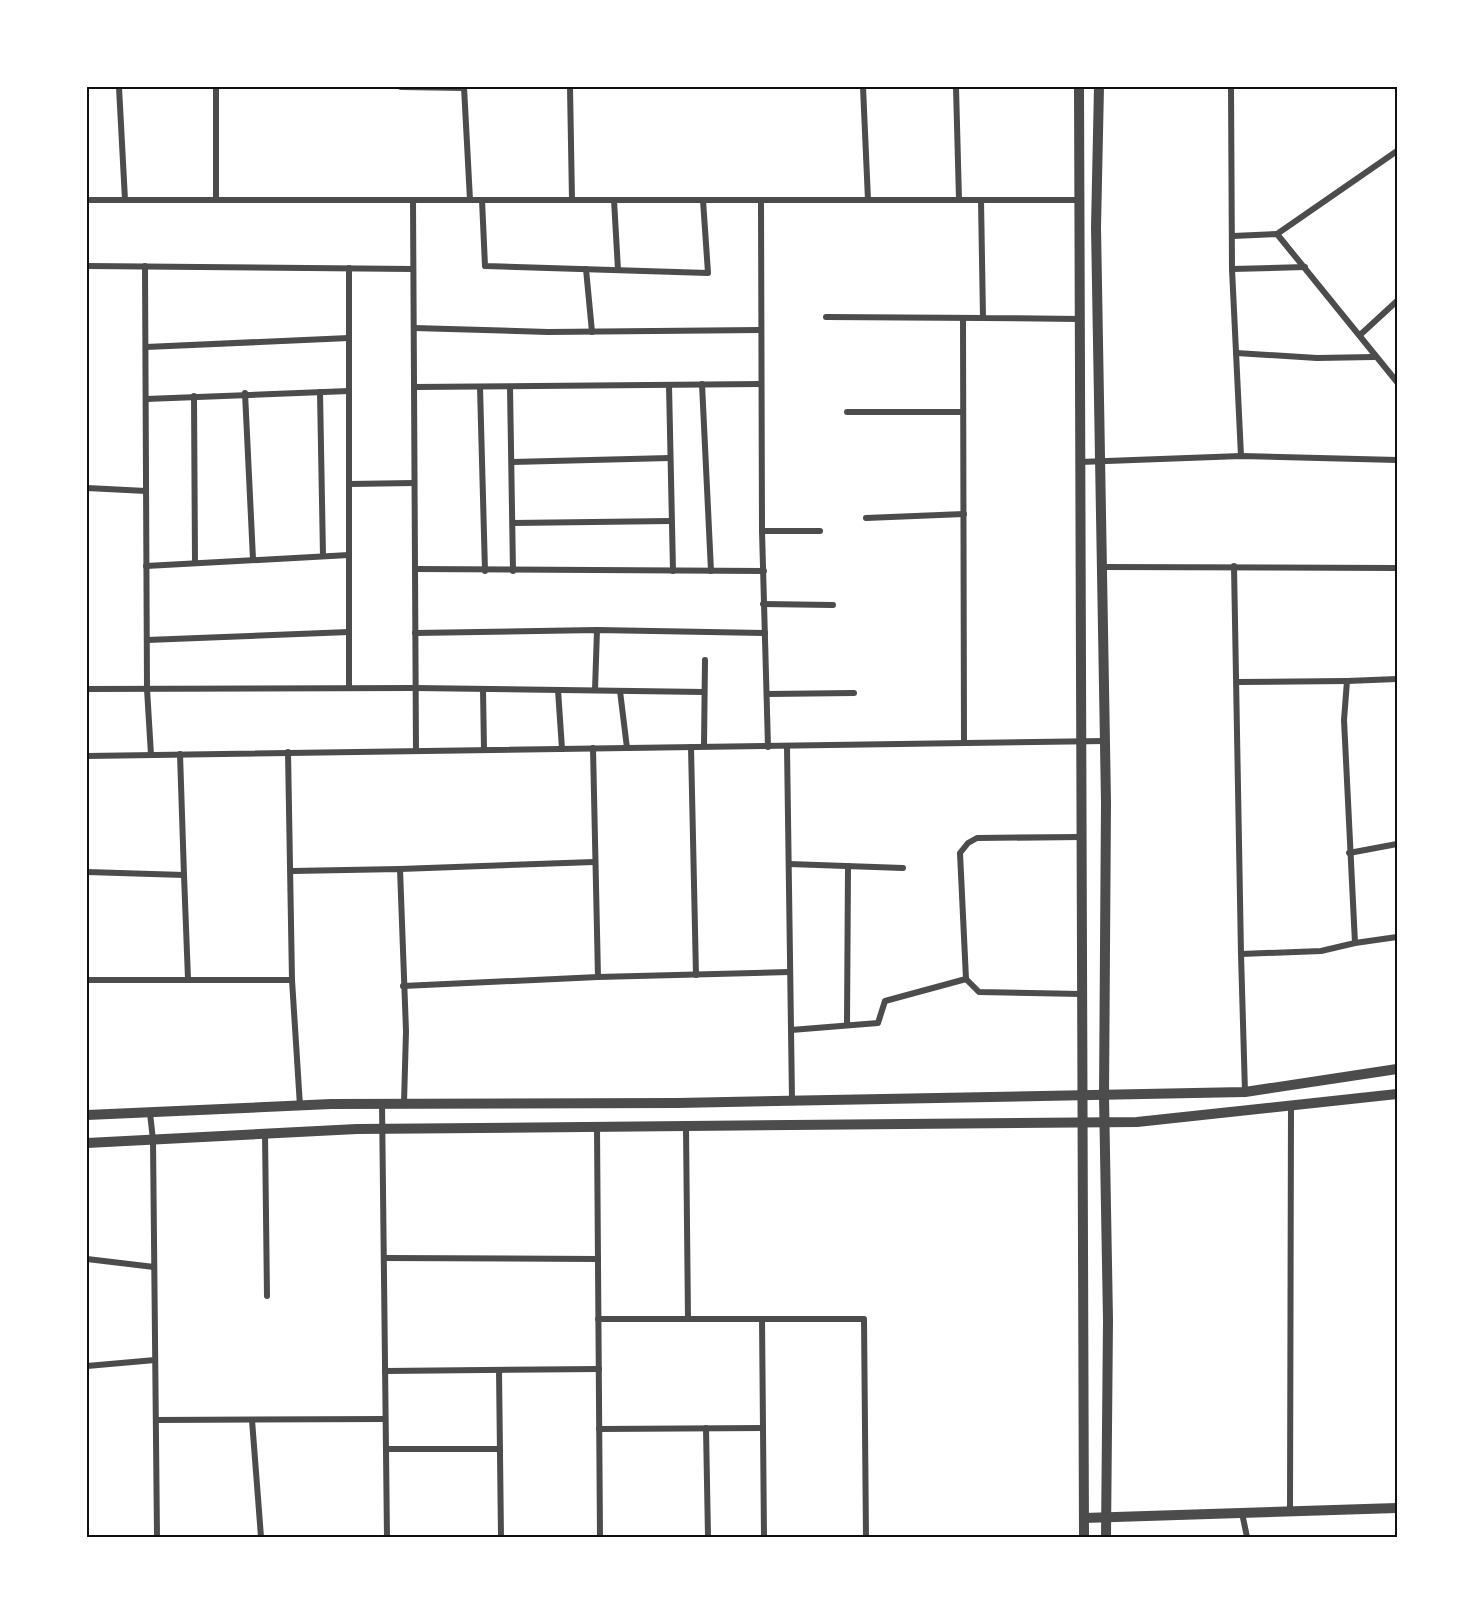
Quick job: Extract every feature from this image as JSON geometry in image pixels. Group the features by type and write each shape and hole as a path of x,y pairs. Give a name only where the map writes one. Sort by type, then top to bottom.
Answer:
{"street":[{"path":"119,87 125,200"},
{"path":"216,87 216,200"},
{"path":"401,87 464,87 470,200"},
{"path":"570,87 572,200"},
{"path":"863,87 868,200"},
{"path":"956,87 959,200"},
{"path":"1079,87 1084,1537"},
{"path":"1099,87 1096,227 1105,741 1104,1122 1108,1320 1106,1537"},
{"path":"1231,87 1232,269 1241,456"},
{"path":"1233,236 1277,234 1397,151"},
{"path":"87,200 1079,200"},
{"path":"413,200 416,751"},
{"path":"482,200 485,266 708,273 703,200"},
{"path":"614,200 618,270"},
{"path":"761,200 762,531 768,747"},
{"path":"981,200 983,318"},
{"path":"1277,234 1360,335 1374,357 1397,382"},
{"path":"87,266 413,269"},
{"path":"145,266 147,689 152,755"},
{"path":"1232,269 1305,267"},
{"path":"349,268 349,688"},
{"path":"586,269 592,332"},
{"path":"1360,335 1397,301"},
{"path":"826,317 1080,319"},
{"path":"963,319 964,743"},
{"path":"414,328 592,332 760,330"},
{"path":"146,347 349,338"},
{"path":"1236,353 1317,358 1374,357"},
{"path":"702,384 711,571"},
{"path":"414,387 761,384"},
{"path":"669,385 674,571"},
{"path":"480,387 485,571"},
{"path":"510,387 513,571"},
{"path":"146,399 244,393 349,391"},
{"path":"320,392 323,556"},
{"path":"244,393 253,559"},
{"path":"194,396 195,561"},
{"path":"847,412 963,412"},
{"path":"1080,462 1241,456 1397,460"},
{"path":"513,462 670,458"},
{"path":"349,484 414,483"},
{"path":"87,488 146,491"},
{"path":"866,518 964,514"},
{"path":"513,522 671,521"},
{"path":"762,531 820,531"},
{"path":"147,566 195,561 349,555"},
{"path":"1234,566 1245,1092"},
{"path":"1102,567 1397,568"},
{"path":"415,569 764,571"},
{"path":"763,603 833,605"},
{"path":"415,633 597,630 765,633"},
{"path":"595,690 597,630"},
{"path":"147,640 349,632"},
{"path":"704,746 705,660"},
{"path":"1237,682 1397,679"},
{"path":"1347,681 1344,720 1355,943"},
{"path":"87,689 415,688 704,692"},
{"path":"483,689 484,750"},
{"path":"558,690 562,748"},
{"path":"620,691 627,747"},
{"path":"767,694 854,693"},
{"path":"87,756 1105,741"},
{"path":"691,747 696,975"},
{"path":"787,747 792,1100"},
{"path":"594,748 594,862 598,976"},
{"path":"288,752 292,871 292,980 300,1106"},
{"path":"180,754 188,979"},
{"path":"1081,837 977,838 968,843 960,853 966,979 979,992 1082,994"},
{"path":"1350,853 1397,844"},
{"path":"292,871 594,862"},
{"path":"789,864 903,868"},
{"path":"847,1025 848,866"},
{"path":"400,869 406,1031 404,1103"},
{"path":"87,872 184,875"},
{"path":"1241,954 1321,951 1397,937"},
{"path":"403,986 598,976 789,972"},
{"path":"790,1030 878,1023 885,1001 966,979"},
{"path":"87,980 292,980"},
{"path":"87,1116 382,1103 677,1103 1245,1092 1397,1069"},
{"path":"87,1143 383,1129 686,1128 1137,1122 1397,1094"},
{"path":"382,1103 387,1537"},
{"path":"1290,1511 1292,1107"},
{"path":"150,1113 153,1140 157,1537"},
{"path":"597,1127 600,1537"},
{"path":"686,1128 688,1319"},
{"path":"265,1134 267,1296"},
{"path":"384,1258 598,1259"},
{"path":"87,1259 154,1268"},
{"path":"598,1319 864,1318 866,1537"},
{"path":"762,1319 764,1537"},
{"path":"87,1366 155,1360"},
{"path":"499,1370 501,1537"},
{"path":"385,1371 599,1370"},
{"path":"156,1420 386,1419"},
{"path":"252,1420 261,1537"},
{"path":"706,1428 708,1537"},
{"path":"599,1429 763,1428"},
{"path":"386,1449 500,1449"},
{"path":"1084,1518 1397,1508"},
{"path":"1242,1513 1247,1537"}]}
